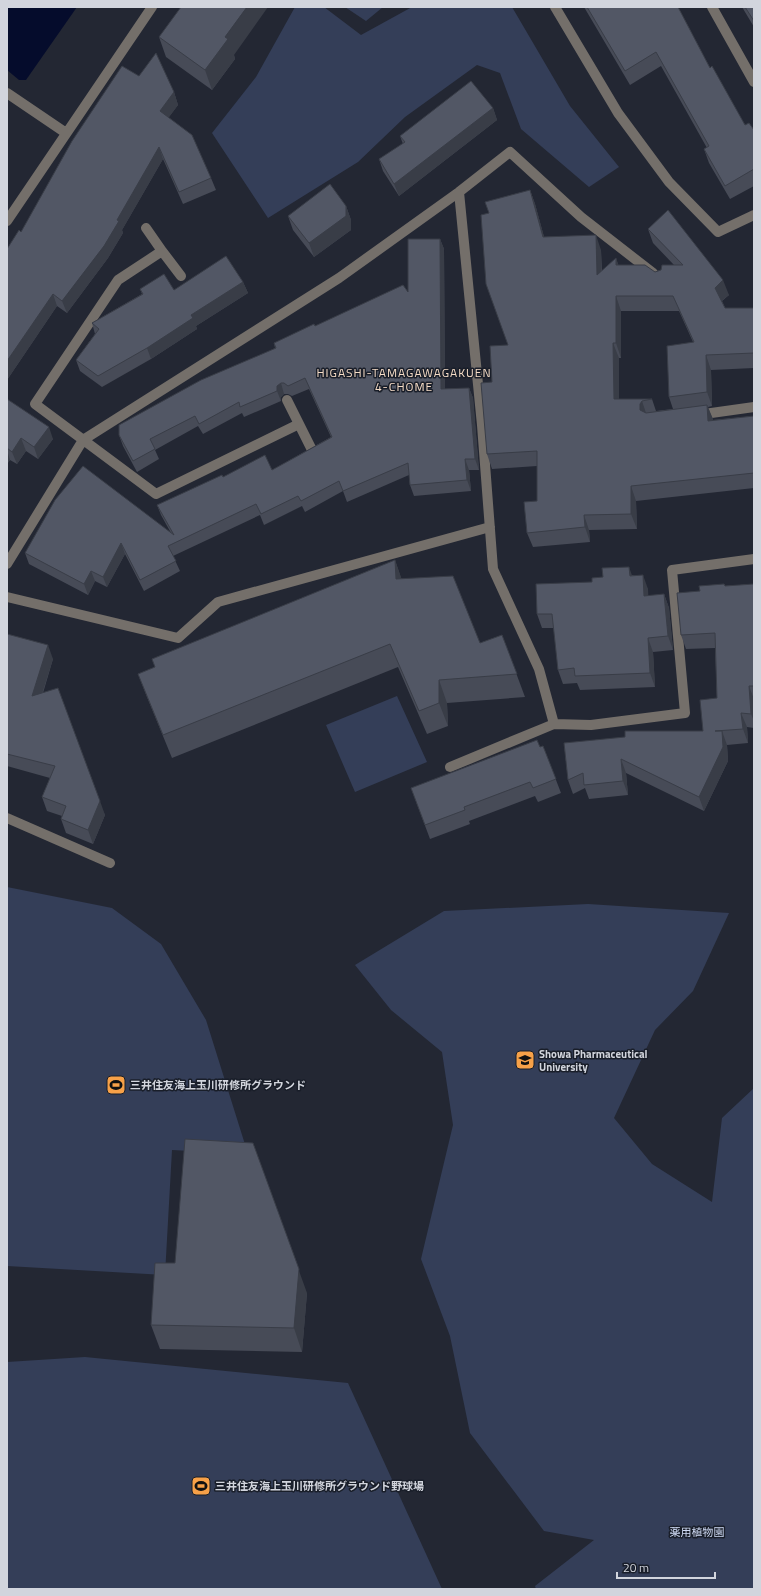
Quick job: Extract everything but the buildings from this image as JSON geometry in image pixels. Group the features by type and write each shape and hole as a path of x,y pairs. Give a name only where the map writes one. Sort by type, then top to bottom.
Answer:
{"street":[{"path":"7,221 152,7"},
{"path":"555,7 618,113 669,182 718,232 754,215"},
{"path":"712,7 754,82"},
{"path":"7,93 66,133"},
{"path":"7,564 83,440 339,278 459,192 510,152 581,218 661,280"},
{"path":"459,192 482,424 493,569 539,669 554,724"},
{"path":"146,228 181,276"},
{"path":"162,251 118,280 35,404 156,494 299,424"},
{"path":"287,400 312,450"},
{"path":"691,416 754,407"},
{"path":"7,597 178,638 218,602 490,527"},
{"path":"450,767 554,724 591,726 685,714 672,570 754,559"},
{"path":"7,818 110,863"}],"green space":[{"path":"295,7 324,7 361,35 412,7 512,7 570,106 619,167 589,187 521,129 500,73 477,65 405,117 358,162 268,218 212,133 256,77"},
{"path":"345,7 383,7 366,21"},
{"path":"397,696 427,762 355,792 326,725"},
{"name":"三井住友海上玉川研修所グラウンド","path":"7,887 112,908 161,944 206,1020 248,1154 172,1150 165,1275 7,1266"},
{"name":"Showa Pharmaceutical University","path":"588,904 729,913 693,991 655,1030 614,1118 652,1164 712,1202 722,1118 754,1088 754,1589 536,1589 535,1586 594,1540 544,1531 470,1433 450,1336 421,1259 453,1125 442,1052 391,1010 355,965 444,911"},
{"name":"三井住友海上玉川研修所グラウンド野球場","path":"85,1357 348,1383 442,1589 7,1589 7,1362"}],"shaded area":[{"path":"7,7 77,7 26,80 19,80 7,70"}],"place":[{"name":"Showa Pharmaceutical University","path":"525,1060"},
{"name":"三井住友海上玉川研修所グラウンド","path":"116,1085"},
{"name":"三井住友海上玉川研修所グラウンド野球場","path":"201,1486"}],"district":[{"name":"HIGASHI-TAMAGAWAGAKUEN 4-CHOME","path":"404,379"}],"park label":[{"name":"薬用植物園","path":"697,1532"}]}
